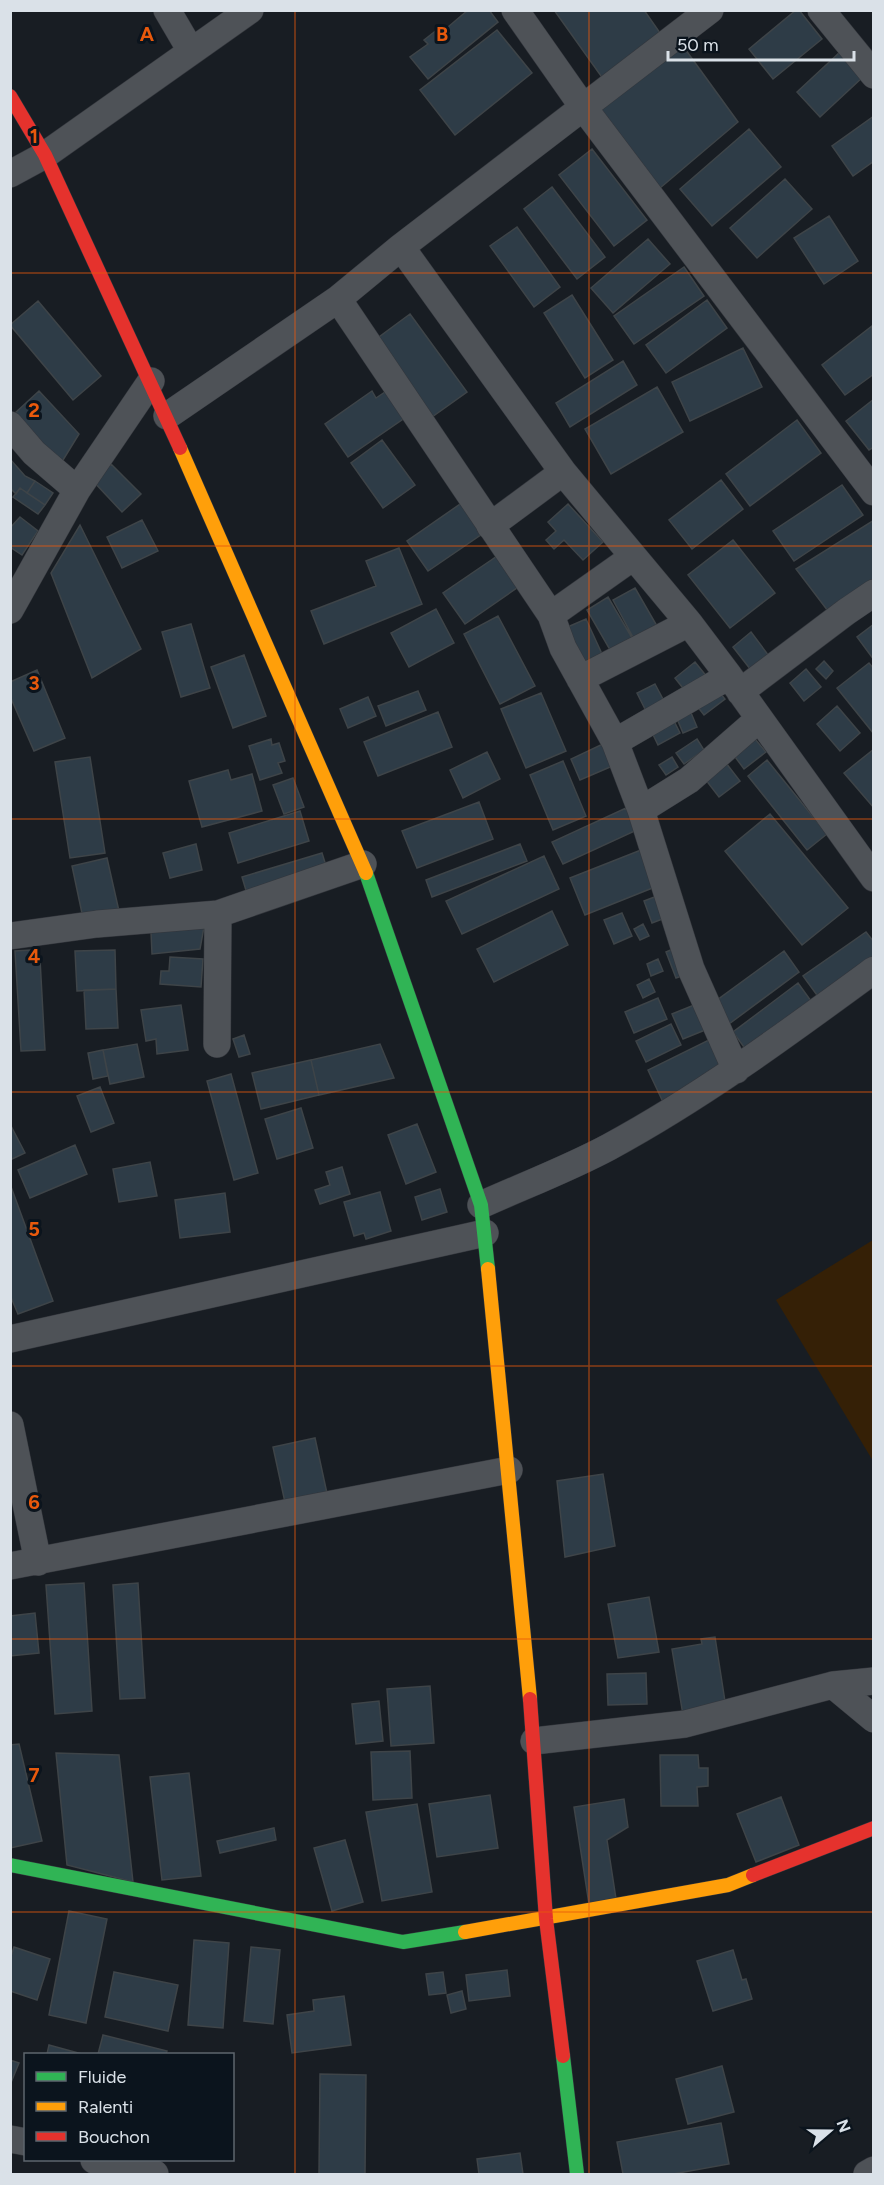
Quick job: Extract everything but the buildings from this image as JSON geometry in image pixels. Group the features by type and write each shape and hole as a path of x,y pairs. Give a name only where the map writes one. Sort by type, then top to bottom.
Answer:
{"street":[{"path":"167,10 191,51"},
{"path":"10,174 45,155 250,10"},
{"path":"515,10 584,107 873,492"},
{"path":"167,416 338,299 400,247 710,10"},
{"path":"821,10 873,75"},
{"path":"10,96 45,155 151,381 363,864 481,1205 534,1741 546,1919 577,2175"},
{"path":"400,247 563,472 689,623 735,684 873,878"},
{"path":"338,299 551,615 562,648 615,742 641,810 691,969 736,1070"},
{"path":"10,610 77,490 151,381"},
{"path":"10,425 34,453 77,490"},
{"path":"490,526 563,472"},
{"path":"551,615 633,557"},
{"path":"615,742 735,684 873,593"},
{"path":"580,679 689,623"},
{"path":"641,810 688,780 759,719"},
{"path":"10,936 97,924 218,914 363,864"},
{"path":"217,1044 218,914"},
{"path":"481,1205 608,1147 736,1070 873,970"},
{"path":"10,1339 485,1233"},
{"path":"10,1425 38,1562"},
{"path":"10,1566 509,1470"},
{"path":"534,1741 685,1724 833,1685 873,1681"},
{"path":"833,1685 873,1719"},
{"path":"10,1865 404,1942 546,1919 728,1885 873,1828"},
{"path":"98,2161 155,2175"},
{"path":"867,2175 873,2170"}],"shaded area":[{"path":"873,1240 873,1461 776,1300"}],"traffic: fast":[{"path":"366,873 481,1205 488,1269"},
{"path":"10,1865 403,1942 465,1932"},
{"path":"563,2056 577,2174"}],"traffic: slow":[{"path":"180,448 366,873"},
{"path":"488,1269 530,1699"},
{"path":"465,1932 728,1885 753,1875"}],"traffic: jam":[{"path":"10,96 45,155 180,448"},
{"path":"530,1699 546,1919 563,2056"},
{"path":"753,1875 874,1828"}]}
